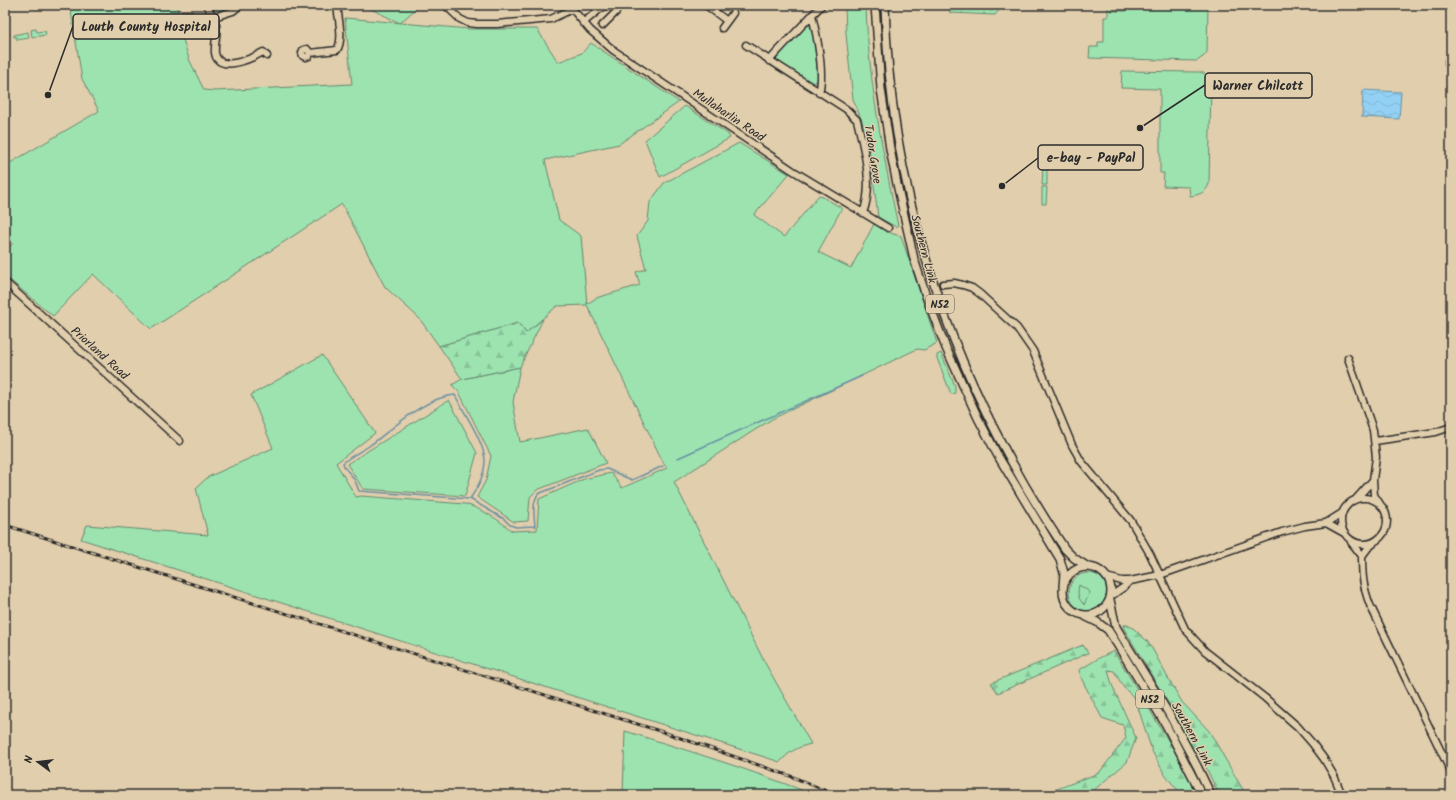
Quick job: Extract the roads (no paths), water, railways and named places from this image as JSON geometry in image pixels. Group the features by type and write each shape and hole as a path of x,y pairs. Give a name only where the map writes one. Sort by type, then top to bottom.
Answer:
{"main road":[{"name":"Southern Link","path":"875,5 878,56 884,110 897,184 914,259 946,348 978,418 998,456 1060,559 1064,573 1063,587"},
{"name":"Southern Link","path":"885,5 889,66 899,146 906,184 919,238 937,295 969,378 1002,445 1064,548 1074,558 1088,567"},
{"path":"1063,587 1069,575 1074,570 1088,567"},
{"name":"N52","path":"1088,567 1098,570 1106,577 1110,583 1110,598"},
{"name":"N52","path":"1063,587 1064,599 1067,606 1073,612 1085,616"},
{"name":"Southern Link","path":"1110,598 1116,627 1169,714 1211,795"},
{"path":"1085,616 1090,616 1100,612 1104,609 1110,598"},
{"name":"Southern Link","path":"1085,616 1108,630 1166,725 1202,795"}],"street":[{"path":"207,5 214,17 217,34 215,54 218,59 222,62 232,63 242,62 263,52 267,56"},
{"path":"214,17 233,11 240,5"},
{"path":"310,53 332,52 337,50 340,46 337,5"},
{"path":"445,5 460,19 468,23 477,24 497,24 551,19 571,7"},
{"path":"583,23 598,10 613,5"},
{"path":"706,5 727,21"},
{"path":"770,61 822,5"},
{"name":"Mullaharlin Road","path":"571,7 583,23 613,50 640,69 792,170 888,228"},
{"path":"598,10 608,20"},
{"path":"602,26 616,12"},
{"path":"722,28 733,13"},
{"path":"812,15 820,55 821,86 819,93"},
{"name":"Tudor Grove","path":"746,45 846,109 857,120 865,159 868,194 867,204 863,214"},
{"name":"Priorland Road","path":"5,282 180,440"},
{"path":"943,284 954,283 972,288 1017,328 1026,338 1033,351 1072,446 1081,460 1130,521 1150,554 1177,615 1190,635 1205,650 1265,698 1298,728 1324,759 1334,776 1342,795"},
{"path":"1348,358 1369,414 1375,440 1376,463 1373,480 1374,495 1385,513 1387,520 1384,532 1362,556 1364,588 1370,605 1451,772"},
{"path":"1375,440 1436,432 1451,427"},
{"path":"1106,577 1122,581 1130,581 1160,574 1282,532 1305,526 1326,523 1342,513 1373,480"},
{"path":"1356,499 1369,499 1380,504"},
{"path":"1342,513 1341,520 1344,533"},
{"path":"1326,523 1344,533 1362,556"},
{"path":"1349,539 1356,543 1363,544 1377,540"},
{"path":"1110,598 1130,581"}],"water":[{"path":"1451,53 1451,73 1444,65 1444,59"},
{"path":"1363,90 1401,92 1399,119 1362,117"}],"waterway":[{"path":"678,458 862,376"},
{"path":"470,499 482,477 485,462 484,455 478,438 455,395 432,401 420,408 369,446 343,463 355,481 359,491 470,499 504,519 510,525 516,527 535,526 534,505 538,494 599,470 607,469 632,480 663,466"}],"railway":[{"path":"5,525 666,733 793,777 836,795"}],"place":[{"name":"Louth County Hospital","path":"48,95"},
{"name":"Warner Chilcott","path":"1140,128"},
{"name":"e-bay - PayPal","path":"1002,186"}]}
